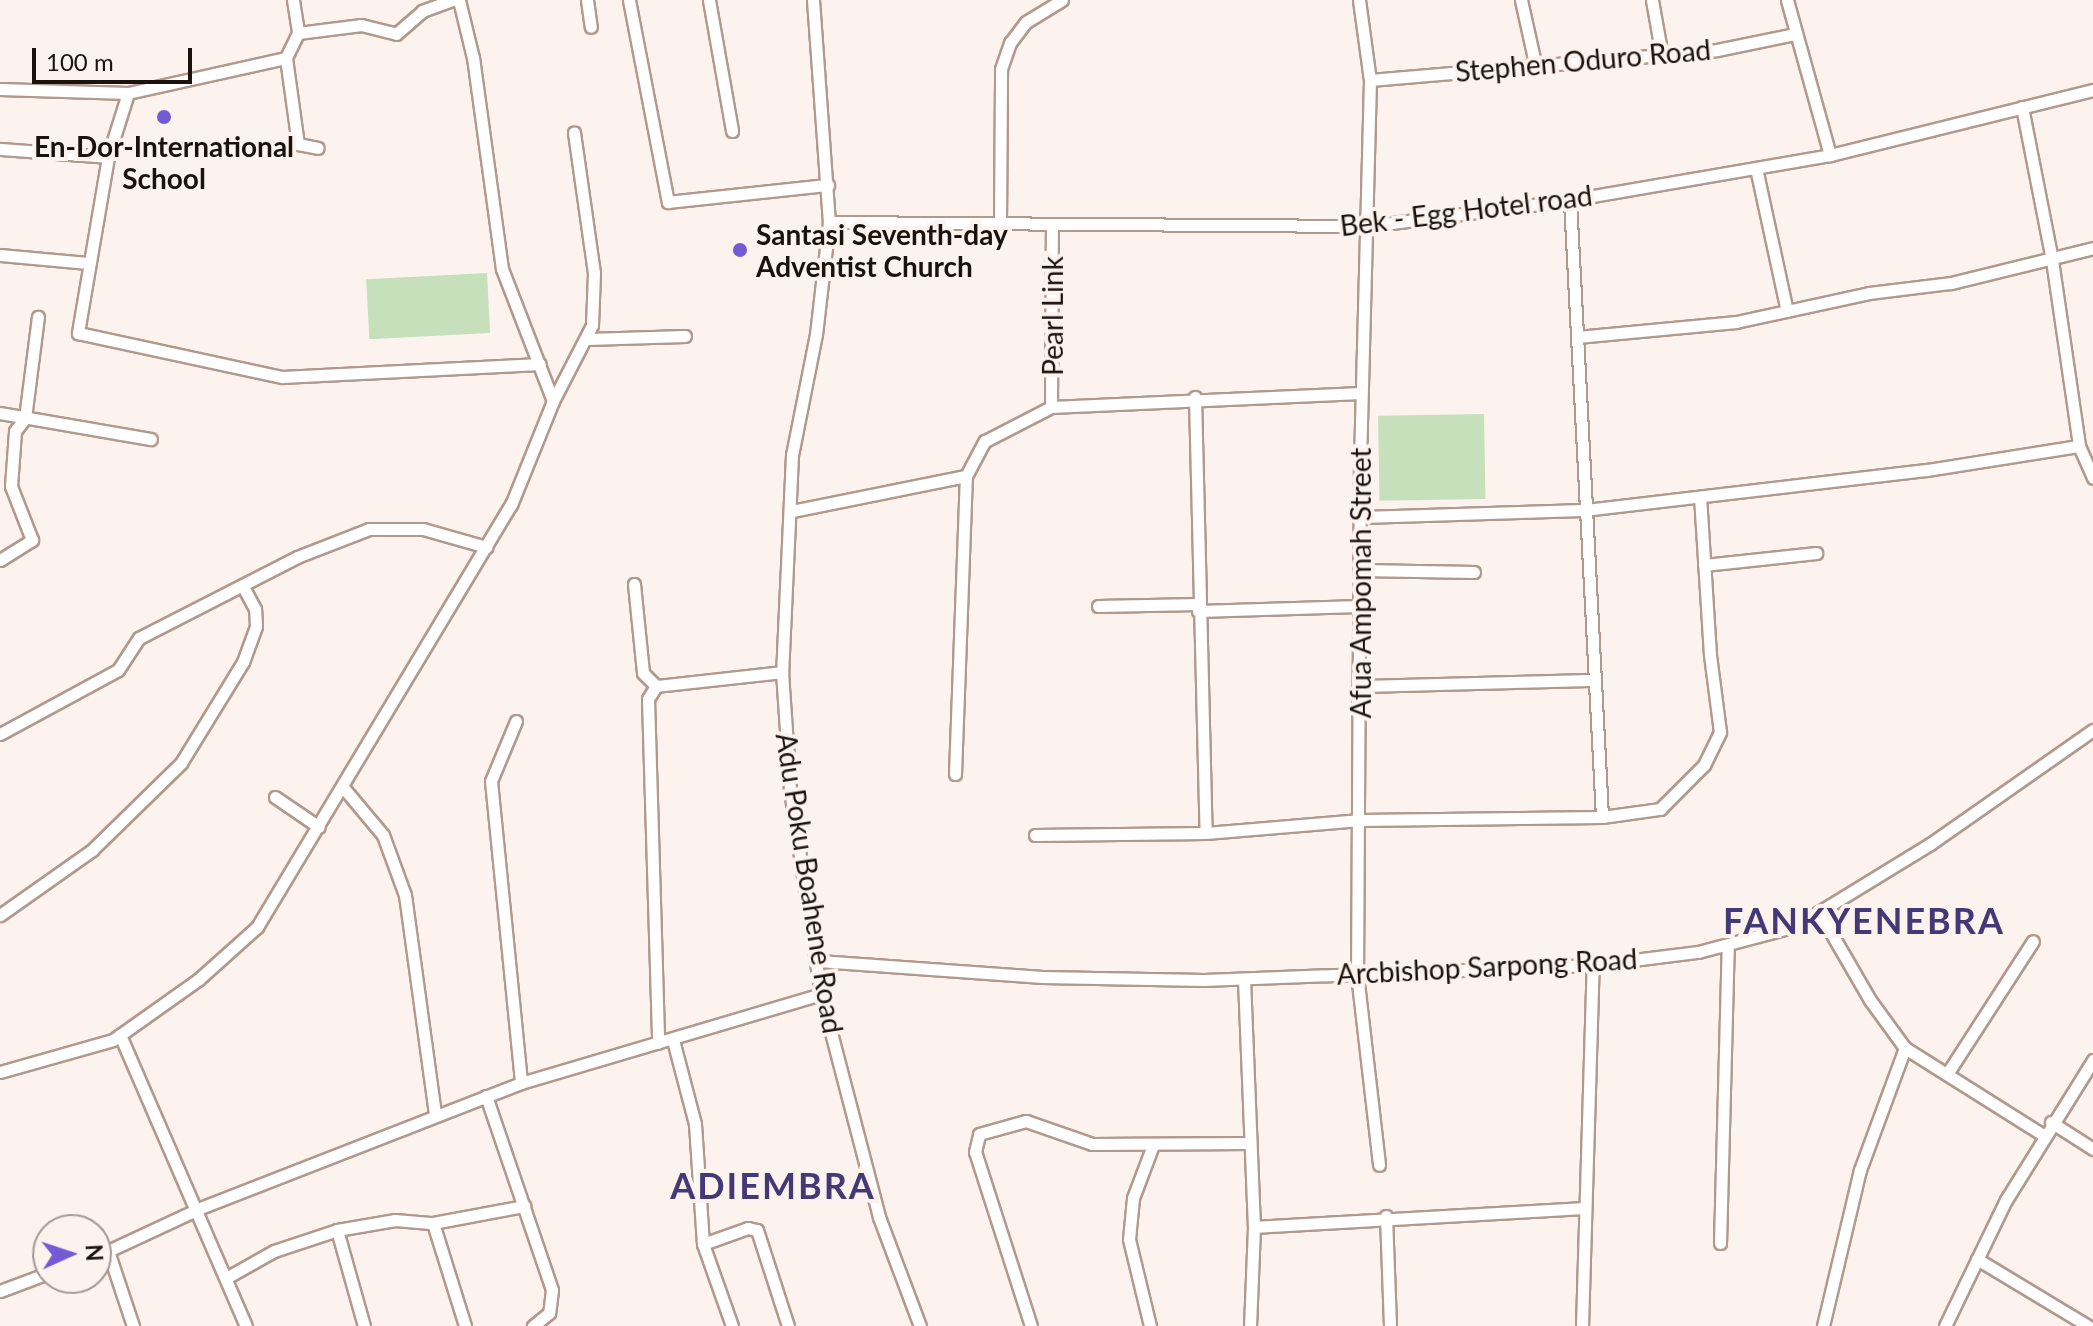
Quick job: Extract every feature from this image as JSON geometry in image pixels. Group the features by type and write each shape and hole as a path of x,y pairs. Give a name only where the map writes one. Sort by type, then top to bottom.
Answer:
{"street":[{"path":"293,0 298,33 286,58 298,144 318,148"},
{"path":"298,33 361,25 396,34 422,11 452,0"},
{"path":"459,0 473,58 502,269 553,401"},
{"path":"587,0 591,27"},
{"path":"629,0 668,202 828,185"},
{"path":"709,0 732,131"},
{"name":"Adu Poku Boahene Road","path":"813,0 829,222 816,334 792,455 792,511 782,672 790,790 819,961 821,994 879,1217 920,1326"},
{"path":"1000,224 1001,69 1010,43 1026,22 1062,0"},
{"name":"Afua Ampomah Street","path":"1359,0 1370,80 1361,393 1357,974 1379,1165"},
{"path":"1521,0 1535,63"},
{"path":"1652,0 1662,56"},
{"path":"1787,0 1830,155"},
{"name":"Stephen Oduro Road","path":"1370,80 1535,63 1662,56 1795,34"},
{"path":"0,89 128,93 286,58"},
{"name":"Bek - Egg Hotel road","path":"829,222 1368,226 1570,200 1830,155 2093,90"},
{"path":"128,93 108,157 78,333 191,361 282,377 540,364"},
{"path":"2022,107 2052,260 2079,446 2093,478"},
{"path":"0,1072 87,1051 120,1035 199,979 257,927 319,827 511,505 553,401 587,339 594,273 574,132"},
{"path":"0,149 108,157"},
{"path":"1756,168 1787,311"},
{"path":"1570,200 1602,817"},
{"name":"Pearl Link","path":"1051,407 1052,226"},
{"path":"1577,337 1722,324 2052,260 2093,248"},
{"path":"0,255 88,263"},
{"path":"0,560 32,540 11,497 15,431 25,418 38,317"},
{"path":"587,339 685,336"},
{"path":"955,774 966,476 985,441 1051,407 1195,397 1361,393"},
{"path":"1195,397 1206,833"},
{"path":"0,413 151,439"},
{"path":"1360,517 1585,510 1700,498 2079,446"},
{"path":"792,511 966,476"},
{"path":"1035,835 1206,833 1360,820 1602,817 1660,809 1716,749 1720,732 1700,498"},
{"path":"0,734 118,670 139,638 297,557 382,526 423,529 486,547"},
{"path":"1704,565 1816,553"},
{"path":"1360,570 1474,572"},
{"path":"634,584 643,673 656,686"},
{"path":"0,915 92,850 181,763 243,662 256,626 255,609 243,586"},
{"path":"1098,606 1359,606"},
{"path":"656,686 782,672"},
{"path":"1359,686 1593,680"},
{"path":"656,686 648,699 658,1043"},
{"path":"516,721 491,781 521,1083"},
{"name":"Arcbishop Sarpong Road","path":"819,961 1042,977 1244,979 1593,965 1728,946 1819,912 1930,844 2093,730"},
{"path":"342,786 383,835 405,895 435,1115"},
{"path":"275,797 319,827"},
{"path":"1819,912 1870,1000 1905,1048 2043,1135"},
{"path":"1947,1074 2033,941"},
{"path":"1720,1243 1728,946"},
{"path":"1582,1326 1583,1208 1593,965"},
{"path":"1244,979 1254,1227 1250,1326"},
{"path":"112,1249 198,1209 521,1083 821,994"},
{"path":"120,1035 198,1209 246,1326"},
{"path":"673,1040 695,1124 703,1244 732,1326"},
{"path":"1823,1326 1860,1170 1905,1048"},
{"path":"1945,1326 2043,1135 2093,1060"},
{"path":"486,1096 552,1290 549,1313 533,1326"},
{"path":"1031,1326 975,1152 979,1134 1026,1121 1078,1141 1153,1145 1250,1143"},
{"path":"2051,1122 2093,1149"},
{"path":"1150,1326 1129,1239 1133,1198 1153,1145"},
{"path":"226,1278 274,1251 337,1230 395,1220 433,1223 524,1206"},
{"path":"1254,1227 1386,1216 1583,1208"},
{"path":"1386,1216 1390,1326"},
{"path":"433,1223 465,1326"},
{"path":"703,1244 748,1228 757,1230 788,1326"},
{"path":"337,1230 364,1326"},
{"path":"1977,1259 2088,1326"},
{"path":"112,1277 133,1326"},
{"path":"0,1291 32,1279"}],"green space":[{"path":"487,273 490,333 369,339 366,279"},
{"path":"1484,414 1485,499 1379,501 1378,416"}],"place":[{"name":"En-Dor-International School","path":"164,117"},
{"name":"Santasi Seventh-day Adventist Church","path":"740,250"}],"district":[{"name":"FANKYENEBRA","path":"1864,921"},
{"name":"ADIEMBRA","path":"773,1186"}]}
